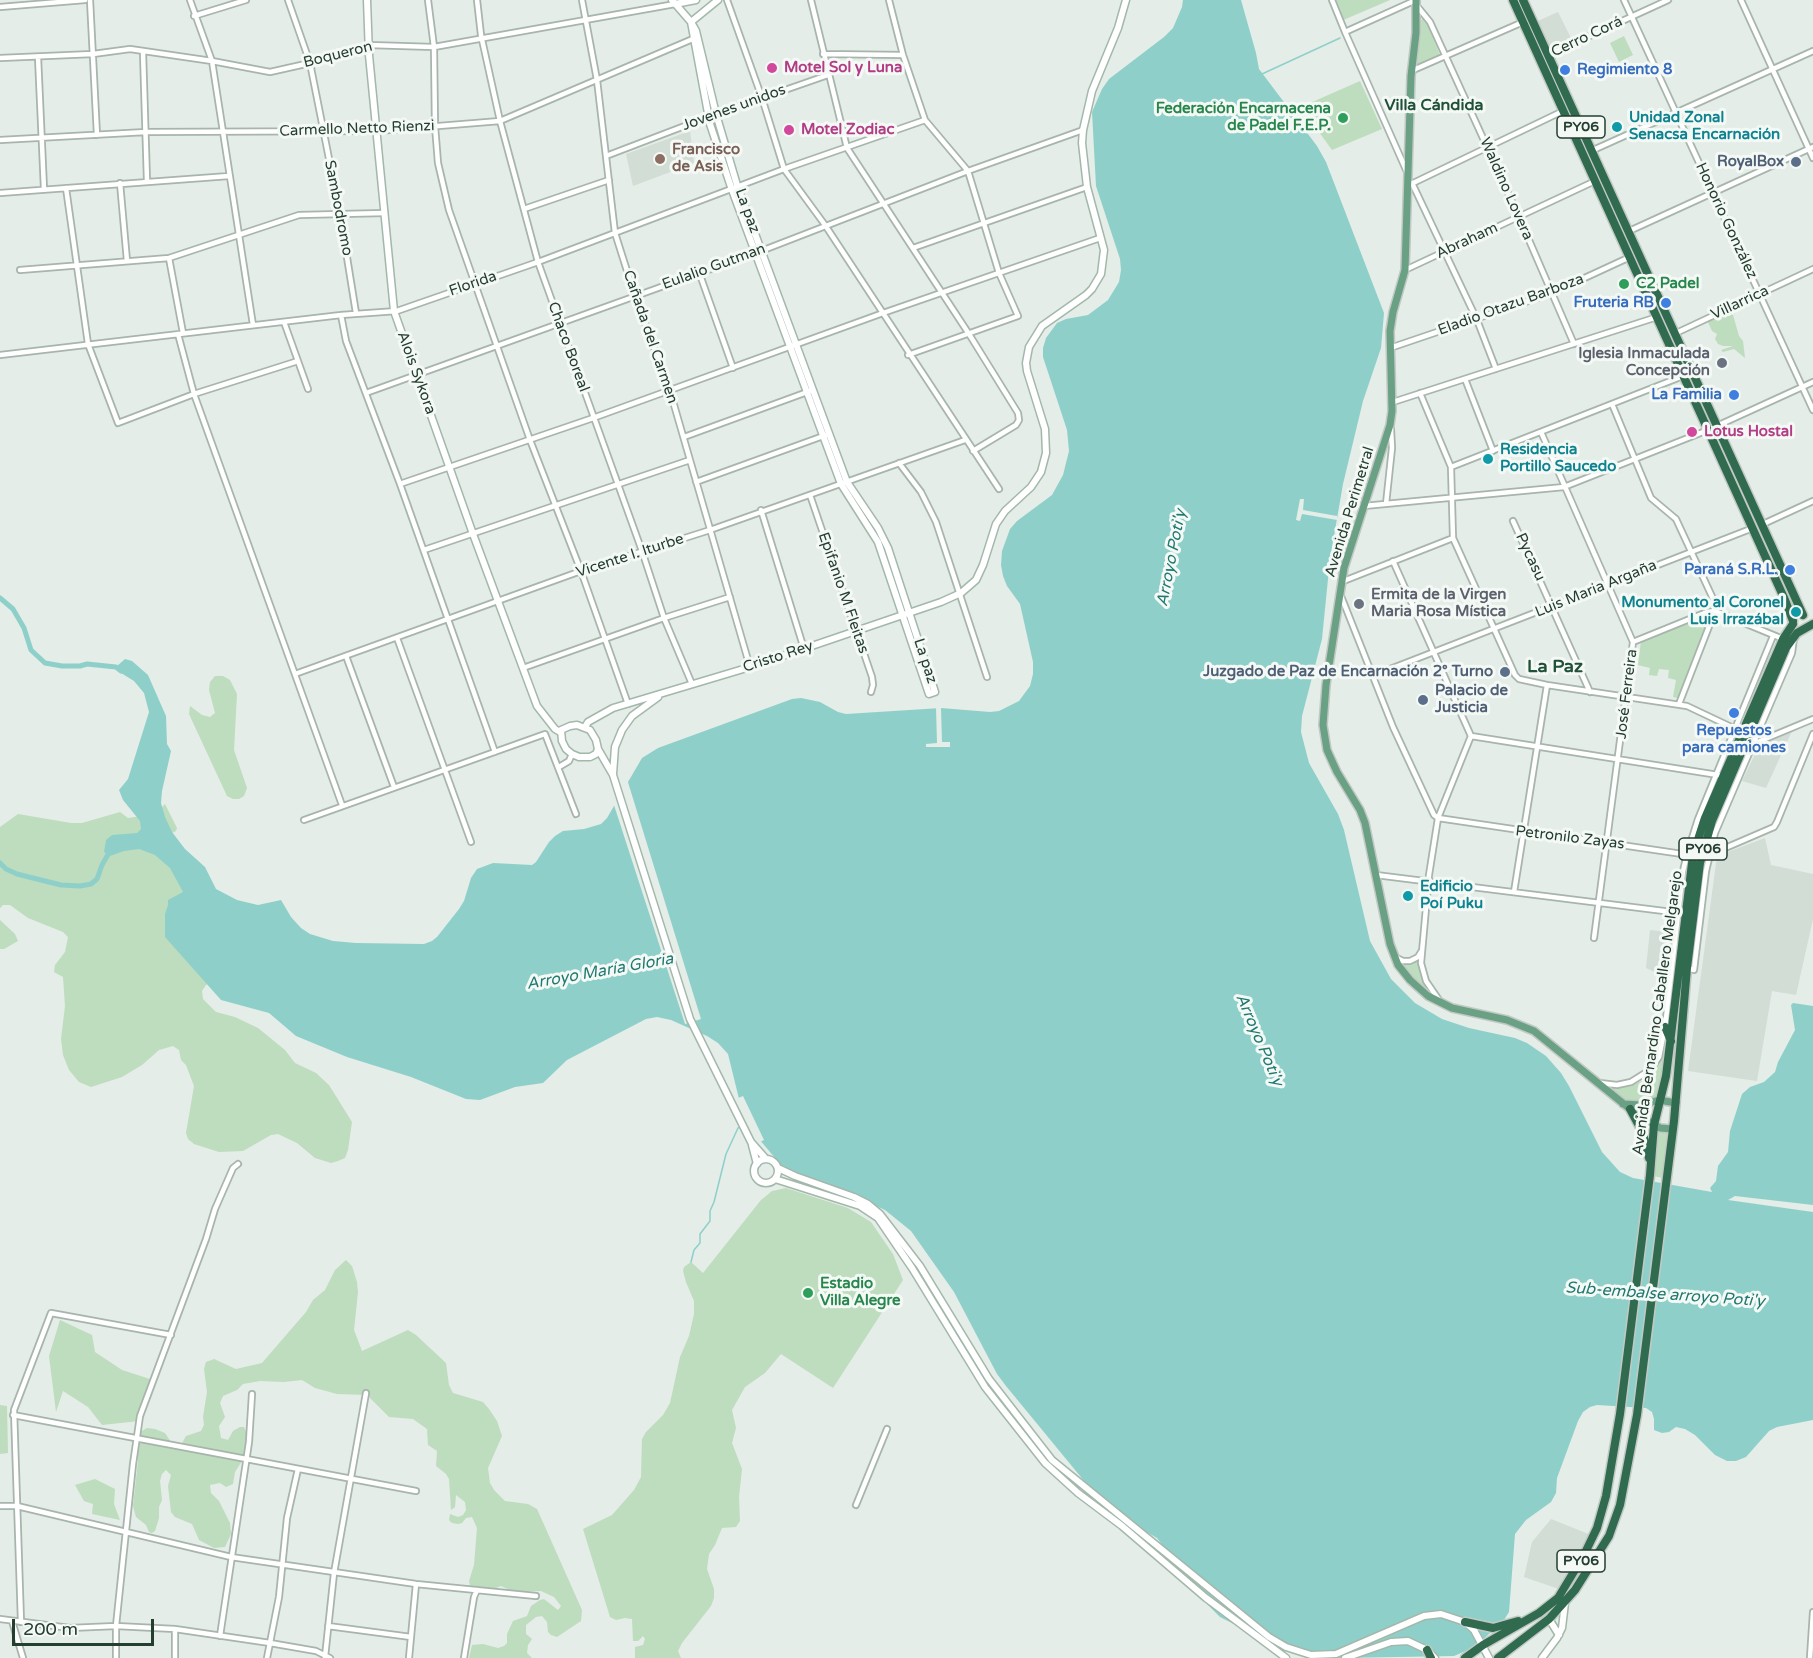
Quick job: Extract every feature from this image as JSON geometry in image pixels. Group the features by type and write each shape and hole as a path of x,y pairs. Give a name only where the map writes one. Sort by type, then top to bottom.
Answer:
{"highway":[{"name":"PY06","path":"1513,0 1563,111 1587,153 1595,181 1624,233 1630,257 1657,317 1670,336 1683,376 1708,430 1757,527 1807,614"},
{"name":"PY06","path":"1523,0 1548,55 1587,153 1670,336 1717,426 1793,622"},
{"path":"1783,639 1787,605"},
{"name":"Avenida Bernardino Caballero Melgarejo","path":"1562,1600 1597,1528 1606,1496 1620,1414 1650,1175 1654,1125 1666,1076 1671,1041 1682,914 1698,855 1727,777 1739,730 1796,615 1807,614"},
{"path":"1793,622 1795,628 1807,627 1807,614"},
{"name":"Avenida Bernardino Caballero Melgarejo","path":"1727,777 1749,745 1786,648 1794,635 1807,627"},
{"name":"Avenida Bernardino Caballero Melgarejo","path":"1562,1600 1593,1564 1615,1522 1625,1485 1637,1415 1673,1129 1698,855"},
{"path":"1665,1028 1671,1041"},
{"path":"1626,1107 1643,1133 1651,1165"},
{"name":"PY06","path":"1465,1658 1483,1645 1562,1600"},
{"path":"1498,1658 1549,1619 1550,1611 1562,1600"},
{"path":"1465,1622 1493,1628 1533,1617"}],"main road":[{"name":"Avenida Perimetral","path":"1416,2 1416,33 1411,71 1410,182 1405,270 1392,318 1390,348 1393,402 1390,425 1341,582 1326,685 1324,735 1331,761 1360,810 1365,823 1387,934 1402,970 1428,996 1445,1005 1460,1011 1507,1020 1534,1031 1626,1107 1654,1125 1673,1129"},
{"path":"1626,1107 1659,1100 1676,1103"}],"street":[{"path":"0,7 87,0 93,54 97,135"},
{"path":"190,0 212,61 253,325"},
{"path":"194,16 246,0"},
{"name":"Sambodromo","path":"288,0 310,63 340,214 356,314"},
{"name":"Alois Sykora","path":"367,0 369,45 394,311 537,706 555,729 561,730"},
{"path":"428,0 434,47 438,163 449,210 530,440 581,571 628,704"},
{"name":"Chaco Boreal","path":"477,0 482,38 500,121 538,262 664,618 692,684"},
{"name":"Cañada del Carmen","path":"582,0 597,80 615,233 635,296 670,391 750,667"},
{"path":"674,2 696,0"},
{"path":"691,22 718,0"},
{"path":"727,0 762,98 784,169 825,225 908,355 999,489"},
{"path":"811,0 847,148 969,334 1020,417 1016,425 973,451"},
{"path":"889,0 903,55 925,120 969,171 999,273 1018,316 908,355"},
{"path":"961,593 970,586 980,572 996,524 1005,511 1031,487 1044,465 1046,437 1029,381 1026,363 1035,337 1042,326 1086,295 1097,282 1104,259 1104,250 1086,187 1083,130 1092,91 1118,28 1126,0"},
{"path":"1332,0 1410,182 1477,320 1496,369"},
{"name":"Honorio González","path":"1624,0 1813,410"},
{"name":"Cerro Corá","path":"1539,59 1668,0"},
{"path":"1741,0 1811,148 1813,158"},
{"name":"Boqueron","path":"0,58 93,54 130,49 270,72 310,63 369,45 434,47 674,2"},
{"name":"La paz","path":"674,2 691,22 712,115 735,189 809,391 844,483 883,537 928,694 935,692 906,614"},
{"path":"1345,32 1416,2"},
{"name":"Waldino Lovera","path":"1416,2 1430,22 1446,56 1574,344"},
{"path":"1411,71 1523,22"},
{"name":"Carmello Netto Rienzi","path":"0,140 146,132 377,131 500,121 696,38"},
{"path":"1587,153 1813,51"},
{"path":"143,52 147,182"},
{"path":"823,54 903,55"},
{"path":"38,57 44,189"},
{"name":"Jovenes unidos","path":"606,156 712,115 828,75"},
{"path":"1410,182 1563,111"},
{"name":"Florida","path":"0,356 253,325 394,311 538,262 784,169 925,120"},
{"name":"Eulalio Gutman","path":"366,393 758,252 1083,130"},
{"path":"1624,233 1811,148"},
{"path":"0,193 229,176"},
{"path":"524,209 609,180"},
{"name":"Abraham","path":"1405,270 1595,181"},
{"path":"120,183 127,261"},
{"path":"913,248 1086,187"},
{"path":"66,188 88,344 118,423 194,394 298,361"},
{"path":"20,270 169,258 299,215 384,213"},
{"path":"400,484 1100,238"},
{"name":"Eladio Otazu Barboza","path":"1390,348 1552,293 1630,257"},
{"path":"169,258 181,334 194,394 342,804"},
{"name":"Villarrica","path":"1670,336 1813,269"},
{"path":"699,272 734,368"},
{"path":"341,315 346,341 424,550 495,752"},
{"path":"1393,402 1657,317"},
{"path":"284,322 308,389"},
{"path":"1451,467 1683,376"},
{"path":"1465,379 1493,451"},
{"path":"1364,506 1564,488 1708,430 1813,381"},
{"path":"684,437 809,391"},
{"path":"1420,393 1451,467 1453,538 1515,675 1519,679 1590,692 1679,704 1739,730 1773,636"},
{"path":"1612,404 1651,498 1676,519 1715,603 1715,611 1679,704"},
{"path":"1386,504 1392,448 1390,425"},
{"name":"José Ferreira","path":"1541,432 1633,642 1594,938"},
{"path":"696,482 826,435"},
{"name":"Vicente I. Iturbe","path":"295,674 581,571 710,530 761,510 965,440"},
{"path":"424,550 690,460"},
{"path":"899,463 929,505 961,593 987,677"},
{"name":"Epifanio M Fleitas","path":"810,495 872,678 871,692"},
{"name":"Luis Maria Argaña","path":"1372,676 1757,527 1813,501"},
{"path":"761,510 804,649"},
{"name":"Pycasu","path":"1513,521 1590,692"},
{"path":"1341,582 1453,538"},
{"path":"1393,561 1472,736 1438,818 1421,949 1421,963 1426,981 1445,1005"},
{"name":"Cristo Rey","path":"585,727 588,722 613,708 750,667 961,593"},
{"path":"1340,593 1393,727 1434,815 1438,818"},
{"path":"523,668 730,597"},
{"path":"1633,642 1707,612 1715,611 1783,639"},
{"path":"397,638 471,842"},
{"path":"346,656 394,787"},
{"path":"1514,892 1546,685"},
{"path":"613,775 615,747 622,730 632,716 665,692"},
{"path":"592,733 595,719"},
{"path":"1749,745 1813,719"},
{"path":"605,763 590,757 579,757 572,754 563,744 561,730 574,725 585,727 592,733 613,775 690,1019 751,1142 757,1164 754,1172 760,1181 766,1183 775,1179 860,1206 878,1218 912,1268 985,1387 1045,1463 1206,1598 1285,1658"},
{"path":"304,820 342,804 545,734 576,814"},
{"path":"1472,736 1727,777 1698,819 1698,855 1774,827 1813,734"},
{"path":"590,757 596,754 598,749"},
{"path":"559,767 569,761 572,754"},
{"name":"Petronilo Zayas","path":"1438,818 1523,832 1698,855"},
{"path":"1376,875 1682,914 1659,1057 1644,1075 1623,1085 1598,1083"},
{"path":"1395,957 1401,961 1410,961 1418,957 1421,949"},
{"path":"751,1142 766,1159 774,1161 778,1168 854,1197 868,1204 880,1214 920,1266 989,1380 1052,1460 1269,1637 1286,1647 1311,1655 1336,1654 1424,1616 1442,1614 1465,1622 1474,1630 1489,1658"},
{"path":"757,1164 766,1159"},
{"path":"116,1658 116,1626 136,1438 141,1416 215,1209 233,1167 238,1164"},
{"path":"775,1179 778,1168"},
{"path":"21,1622 13,1415 51,1313 171,1335"},
{"path":"325,1656 334,1573 366,1393"},
{"path":"220,1636 246,1459 252,1394"},
{"path":"13,1415 416,1491"},
{"path":"856,1505 887,1429"},
{"path":"267,1658 279,1596 287,1518 298,1469"},
{"path":"0,1506 17,1506 231,1557 416,1584 536,1596"},
{"path":"409,1658 416,1584"},
{"path":"464,1658 477,1590"},
{"path":"1542,1658 1562,1628 1562,1600"},
{"path":"1810,1658 1813,1612"},
{"path":"0,1619 70,1628 116,1626 175,1629 270,1643 330,1658"},
{"path":"1549,1619 1559,1635"},
{"path":"12,1621 23,1658"},
{"path":"328,1626 411,1637"},
{"path":"175,1629 175,1658"},
{"path":"1346,1658 1391,1642 1408,1641 1431,1655"}],"shaded area":[{"path":"1558,12 1574,44 1552,54 1538,21"},
{"name":"Francisco de Asis","path":"690,131 694,163 633,186 626,154"},
{"path":"1792,731 1766,788 1742,781 1759,746"},
{"path":"1765,838 1771,865 1813,874 1813,919 1796,995 1772,991 1757,1081 1688,1071 1717,856"},
{"path":"1650,930 1675,933 1670,979 1646,968"},
{"path":"1551,1519 1591,1535 1559,1589 1524,1577 1532,1542"}],"green space":[{"path":"1332,0 1390,0 1341,21"},
{"path":"1425,18 1440,55 1416,65 1420,20"},
{"path":"1624,36 1633,55 1619,62 1610,43"},
{"name":"Federación Encarnacena de Padel F.E.P.","path":"1360,81 1382,129 1332,150 1301,107"},
{"path":"1727,312 1733,315 1739,336 1743,341 1745,358 1734,349 1723,352 1721,350 1733,346 1718,344 1715,339 1717,334 1712,331 1707,320"},
{"path":"1711,615 1678,698 1673,697 1676,680 1668,678 1669,670 1659,669 1657,676 1649,675 1650,668 1638,665 1641,641"},
{"path":"215,676 223,676 230,680 237,694 234,750 247,788 244,796 239,799 227,796 189,714 190,706 202,715 210,717 215,713 209,690 210,682"},
{"path":"165,804 177,828 168,835 176,865 214,981 206,985 202,991 203,999 216,1012 235,1017 258,1028 285,1050 295,1063 316,1073 329,1085 352,1122 345,1158 331,1163 315,1158 297,1143 278,1134 271,1135 243,1151 219,1152 194,1144 188,1139 186,1133 194,1086 186,1065 181,1060 179,1050 173,1046 159,1050 142,1065 122,1077 91,1087 79,1082 69,1070 63,1055 61,1039 65,1006 63,977 54,972 55,965 65,952 68,937 63,932 28,918 10,905 3,905 0,908 0,827 18,814 82,823 120,812 128,818 155,814"},
{"path":"0,920 15,934 18,941 4,949 0,949"},
{"path":"1420,955 1420,964 1433,996 1416,982 1399,961"},
{"path":"1665,1034 1669,1042 1659,1092 1656,1096 1648,1102 1628,1103 1606,1088 1631,1086 1653,1072 1662,1057"},
{"path":"1657,1130 1669,1132 1664,1178 1652,1176"},
{"path":"786,1188 848,1208 871,1222 893,1254 903,1280 833,1388 781,1354 765,1373 745,1387 732,1410 736,1428 732,1443 742,1469 739,1497 740,1521 736,1527 722,1528 709,1554 707,1569 714,1589 711,1606 682,1643 678,1651 681,1658 635,1658 635,1647 643,1645 645,1639 643,1636 638,1641 633,1641 632,1619 616,1620 610,1617 583,1529 612,1515 634,1490 641,1477 642,1439 663,1415 670,1403 680,1357 689,1336 694,1314 694,1301 686,1282 684,1267 691,1262 703,1273 761,1200 772,1191"},
{"path":"346,1260 352,1266 357,1282 354,1330 362,1351 408,1330 446,1363 449,1385 453,1393 483,1402 497,1421 502,1436 488,1468 490,1483 505,1501 528,1504 537,1509 582,1610 581,1621 557,1637 548,1632 547,1622 542,1616 536,1617 526,1625 526,1634 532,1639 527,1653 532,1658 469,1658 472,1645 483,1644 498,1648 504,1646 507,1643 507,1634 513,1621 527,1616 531,1606 540,1600 544,1599 558,1610 561,1606 554,1597 541,1591 514,1592 501,1586 484,1593 471,1590 469,1581 474,1565 477,1528 472,1517 458,1524 449,1520 450,1514 458,1517 463,1515 466,1510 465,1502 456,1495 455,1507 451,1510 449,1479 436,1466 437,1451 428,1445 427,1429 413,1419 389,1417 367,1395 337,1394 315,1388 302,1380 260,1381 243,1384 237,1390 223,1396 220,1403 225,1417 219,1426 221,1438 228,1440 233,1431 240,1427 244,1427 249,1437 242,1461 235,1472 233,1484 226,1487 220,1483 210,1485 211,1493 219,1501 230,1523 231,1534 225,1547 214,1548 199,1540 192,1524 175,1517 171,1512 168,1486 171,1475 166,1470 160,1481 162,1500 155,1531 149,1532 146,1525 136,1517 133,1506 140,1432 147,1428 155,1429 165,1433 173,1445 181,1445 186,1436 201,1431 204,1425 207,1392 204,1369 206,1362 214,1359 236,1369 262,1363 306,1312 313,1300 325,1290 335,1270"},
{"path":"60,1320 92,1335 95,1352 122,1370 150,1379 139,1421 102,1425 88,1407 63,1391 56,1412 49,1356"},
{"path":"0,1405 7,1406 8,1453 0,1454"},
{"path":"95,1479 115,1489 114,1504 120,1520 92,1514 93,1504 84,1501 75,1485"}],"water":[{"path":"1183,0 1241,0 1259,69 1317,146 1326,162 1384,313 1381,348 1363,401 1343,484 1330,559 1322,639 1302,716 1301,732 1309,763 1338,814 1344,830 1370,941 1391,979 1415,1003 1442,1019 1469,1028 1515,1038 1546,1056 1569,1086 1602,1152 1620,1172 1633,1178 1712,1192 1710,1188 1716,1181 1718,1166 1728,1152 1730,1131 1742,1094 1750,1087 1764,1082 1775,1072 1795,1030 1791,1005 1793,1003 1813,1006 1813,1205 1735,1196 1728,1200 1813,1212 1813,1420 1777,1427 1769,1431 1746,1457 1736,1461 1727,1461 1715,1455 1695,1435 1685,1429 1676,1427 1669,1432 1662,1433 1654,1430 1652,1412 1646,1408 1597,1405 1590,1407 1583,1412 1578,1421 1557,1478 1556,1493 1551,1502 1526,1520 1515,1534 1509,1612 1504,1620 1475,1647 1454,1656 1341,1658 1304,1655 1277,1646 1220,1617 1206,1603 1157,1538 1108,1510 1006,1386 997,1374 954,1292 911,1231 885,1210 865,1201 824,1190 798,1177 781,1165 759,1139 741,1107 728,1054 718,1043 707,1036 671,1020 657,1017 646,1019 567,1060 543,1083 515,1087 480,1100 466,1099 411,1077 347,1057 296,1036 269,1013 221,1000 165,937 165,914 168,900 183,892 170,868 155,855 139,849 110,856 104,852 106,840 112,835 137,833 141,829 140,821 123,800 119,790 128,779 149,712 144,693 134,681 116,667 125,659 132,661 148,675 166,716 167,744 171,751 162,791 161,803 165,817 172,832 185,849 205,867 216,889 237,900 258,905 281,900 291,917 310,934 333,941 356,943 424,944 432,941 464,901 471,878 477,869 493,863 532,865 549,842 563,831 584,829 601,824 607,818 642,758 658,748 792,699 801,698 820,702 846,714 941,708 990,712 999,711 1019,701 1030,686 1033,662 1020,604 1003,576 1002,551 1010,529 1017,521 1052,495 1063,475 1069,451 1067,430 1043,357 1043,348 1046,338 1057,323 1088,315 1108,300 1119,282 1121,270 1120,259 1096,186 1092,112 1109,79 1173,28"}],"pier":[{"path":"1300,499 1304,499 1303,510 1337,516 1337,520 1302,514 1300,521 1296,520"},
{"path":"936,708 941,708 942,742 950,742 950,747 926,747 926,744 937,743"},
{"path":"627,779 701,1019 685,1024 613,802"},
{"path":"743,1096 764,1140 758,1143 738,1108 736,1099"}],"waterway":[{"path":"1262,74 1340,38"},
{"path":"0,598 13,609 24,628 31,650 45,663 62,666 87,664 116,667 121,671"},
{"name":"Arroyo María Gloria","path":"0,863 17,874 61,885 80,886 91,884 97,879 110,851"},
{"path":"691,1262 694,1250 700,1243 700,1234 710,1221 710,1211 726,1154 738,1128 742,1126"}],"place":[{"name":"Motel Sol y Luna","path":"772,68"},
{"name":"Regimiento 8","path":"1565,70"},
{"name":"Federación Encarnacena de Padel F.E.P.","path":"1343,118"},
{"name":"Unidad Zonal Senacsa Encarnación","path":"1617,127"},
{"name":"Motel Zodiac","path":"789,130"},
{"name":"Francisco de Asis","path":"660,159"},
{"name":"RoyalBox","path":"1796,162"},
{"name":"C2 Padel","path":"1624,284"},
{"name":"Fruteria RB","path":"1666,303"},
{"name":"Iglesia Inmaculada Concepción","path":"1722,363"},
{"name":"La Familia","path":"1734,395"},
{"name":"Lotus Hostal","path":"1692,432"},
{"name":"Residencia Portillo Saucedo","path":"1488,459"},
{"name":"Paraná S.R.L.","path":"1790,570"},
{"name":"Ermita de la Virgen Maria Rosa Mística","path":"1359,604"},
{"name":"Monumento al Coronel Luis Irrazábal","path":"1796,612"},
{"name":"Juzgado de Paz de Encarnación 2° Turno","path":"1505,672"},
{"name":"Palacio de Justicia","path":"1423,700"},
{"name":"Repuestos para camiones","path":"1734,713"},
{"name":"Edificio Poí Puku","path":"1408,896"},
{"name":"Estadio Villa Alegre","path":"808,1293"}],"district":[{"name":"Villa Cándida","path":"1434,106"},
{"name":"La Paz","path":"1555,667"}],"water label":[{"name":"Arroyo Poti'y","path":"1172,558"},
{"name":"Arroyo Poti'y","path":"1259,1040"},
{"name":"Sub-embalse arroyo Poti'y","path":"1665,1295"}]}
